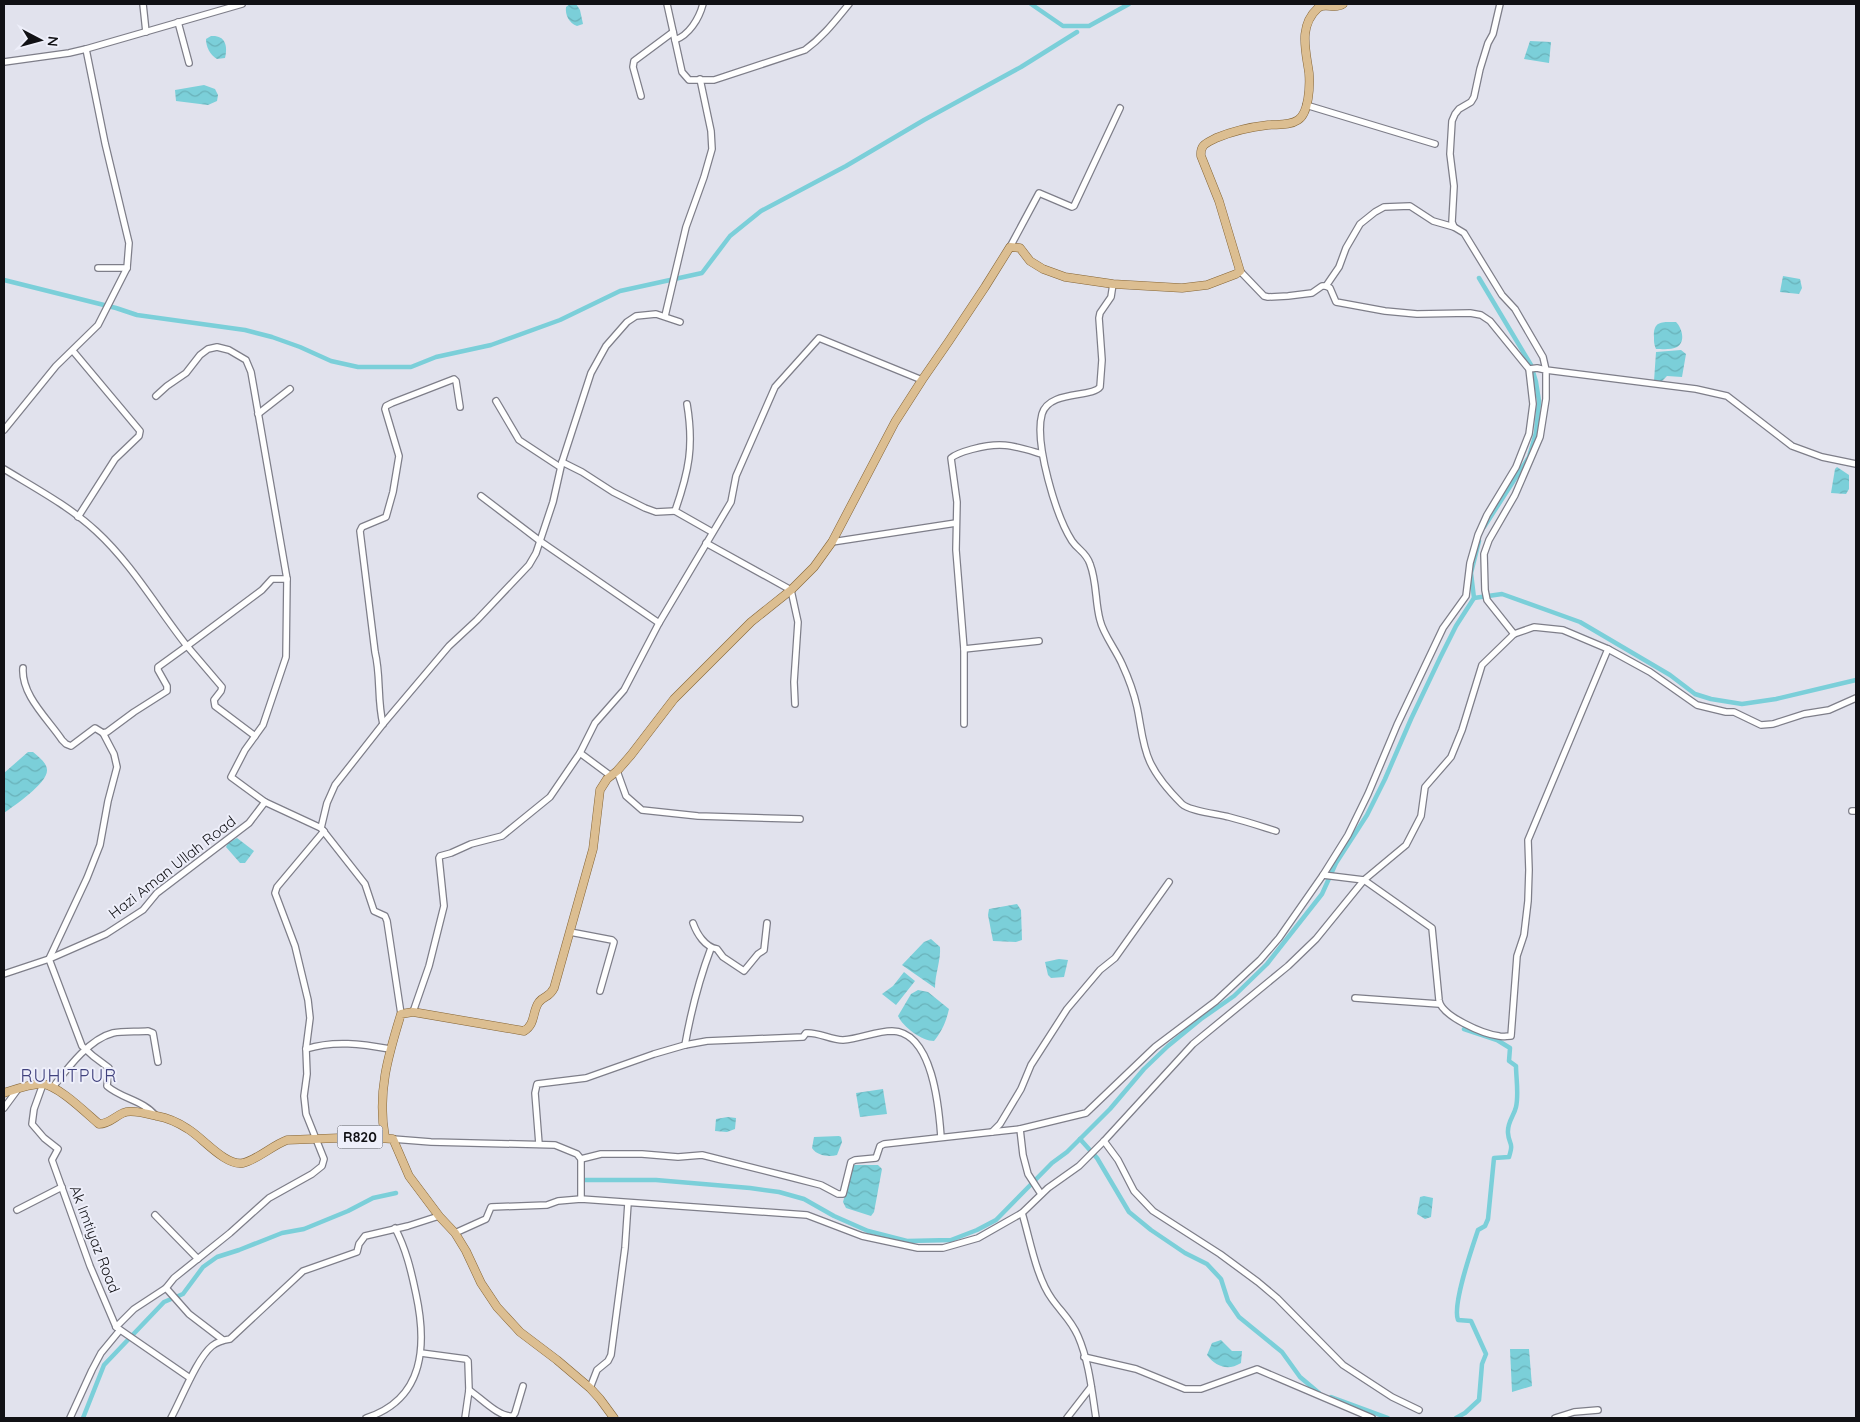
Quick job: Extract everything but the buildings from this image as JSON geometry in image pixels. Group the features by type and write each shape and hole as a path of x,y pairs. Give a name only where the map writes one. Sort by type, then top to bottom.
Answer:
{"main road":[{"path":"385,1137 381,1104 382,1089 390,1049 401,1014 413,1012 524,1031 532,1025 538,1003 551,995 570,932 593,849 600,790 607,779 614,773 674,699 751,622 791,590 814,567 832,542 895,422 1010,247 1020,248 1030,261 1043,269 1064,277 1113,284 1182,288 1207,285 1232,277 1240,271 1219,201 1200,156 1200,149 1203,144 1228,133 1293,123 1302,117 1306,105 1309,75 1304,41 1307,24 1317,9 1322,6 1337,7 1343,4"},
{"name":"R820","path":"4,1093 44,1084 53,1087 99,1124 106,1123 124,1112 156,1116 174,1121 190,1130 223,1157 234,1163 248,1162 287,1140 385,1137 393,1139 409,1176 439,1216 455,1233 466,1251 481,1284 512,1325 558,1360 590,1388 614,1418"}],"street":[{"path":"143,4 146,32"},
{"path":"4,62 86,49 242,4"},
{"path":"667,4 682,72 688,80 714,80 805,50 831,27 849,4"},
{"path":"675,40 684,37 704,4"},
{"path":"1454,227 1452,222 1454,186 1450,154 1452,122 1459,109 1471,102 1474,97 1480,69 1500,4"},
{"path":"178,22 189,63"},
{"path":"641,96 634,61 673,32"},
{"path":"4,430 56,366 98,325 127,268 129,243 104,143 86,49"},
{"path":"665,316 686,228 712,149 711,131 700,80"},
{"path":"1306,105 1435,144"},
{"path":"1010,247 1039,193 1072,207 1074,206 1120,108"},
{"path":"1240,271 1260,292 1268,297 1312,293 1322,286 1326,286 1339,267 1346,248 1360,224 1384,207 1410,206 1433,221 1454,227 1464,233 1502,295 1515,309 1543,358 1546,370 1546,400 1540,437 1515,495 1489,540 1484,554 1487,600 1514,634"},
{"path":"98,268 127,268"},
{"path":"1113,284 1111,297 1100,313 1099,318 1102,360 1100,387 1095,391 1061,398 1048,405 1042,412 1040,438 1044,467 1062,520 1073,543 1088,557 1092,567 1100,622 1122,664 1134,697 1150,762 1165,785 1184,806 1276,831"},
{"path":"1326,286 1330,288 1336,302 1349,305 1417,314 1470,313 1480,315 1490,321 1532,368 1696,388 1727,396 1792,446 1828,459 1856,464"},
{"path":"70,1418 101,1353 134,1309 166,1288 174,1278 269,1198 312,1174 322,1166 324,1159 306,1114 304,1096 306,1049 310,1018 308,1000 295,946 275,893 277,887 322,830 327,803 335,785 383,724 449,646 477,620 529,564 540,541 553,502 561,464 591,373 606,346 626,322 636,316 656,314 680,322"},
{"path":"413,1012 429,966 444,906 440,856 471,844 502,836 550,797 580,753 595,723 624,690 658,623 731,502 736,476 774,387 821,338 922,380"},
{"path":"156,396 186,373 200,355 208,349 217,347 229,350 246,360 251,372 287,579 286,657 266,717 230,775 265,802 322,830 365,884 374,911 385,916 390,937 401,1014"},
{"path":"73,351 140,431 139,436 115,460 78,517"},
{"path":"581,1159 601,1154 642,1154 678,1157 702,1155 821,1185 838,1194 843,1194 851,1162 876,1158 880,1146 884,1144 1020,1129 1086,1113 1155,1047 1216,1001 1260,960 1279,938 1324,875 1348,835 1443,628 1466,596 1470,563 1478,535 1487,515 1516,467 1529,434 1533,404 1532,368"},
{"path":"383,724 378,706 379,669 375,652 360,531 362,527 386,517 394,486 399,456 385,409 392,402 454,379 456,381 460,407"},
{"path":"258,414 290,389"},
{"path":"496,401 519,440 561,464 582,472 613,492 645,508 656,512 675,511 712,532"},
{"path":"675,511 686,480 691,445 691,429 686,404"},
{"path":"964,724 964,649 956,550 956,502 952,458 954,455 996,444 1013,446 1042,454"},
{"path":"4,469 78,517 97,532 120,556 187,646 222,687 214,700 215,706 255,736"},
{"path":"481,496 540,541 658,623"},
{"path":"832,542 956,523"},
{"path":"706,543 791,590 798,622 794,682 795,704"},
{"path":"103,732 107,732 167,691 167,686 158,667 262,590 272,579 287,579"},
{"path":"455,1233 486,1219 491,1207 547,1205 558,1201 581,1199 807,1215 862,1236 918,1248 943,1248 978,1238 1022,1213 1041,1194 1079,1166 1193,1044 1288,966 1316,939 1364,880 1406,845 1421,816 1425,787 1451,757 1462,730 1482,665 1514,634 1534,627 1558,629 1608,649 1650,672 1697,705 1734,712 1761,725 1773,724 1804,714 1829,710 1856,698"},
{"path":"964,649 1039,641"},
{"path":"1324,875 1364,880 1432,928 1439,1004 1442,1009 1460,1022 1499,1036 1511,1036 1517,956 1524,935 1528,901 1530,870 1528,840 1608,649"},
{"path":"23,668 25,688 66,744 72,746 95,728 103,732 114,754 117,767 98,853 49,959 82,1046 109,1068 107,1086 129,1099 147,1106 156,1116"},
{"path":"580,753 614,773 626,796 642,810 706,816 800,819"},
{"name":"Hazi Aman Ullah Road","path":"4,974 49,959 106,934 143,910 157,893 249,823 265,802"},
{"path":"992,1132 1000,1124 1013,1103 1031,1065 1067,1009 1100,970 1115,958 1169,882"},
{"path":"693,923 700,936 711,948 717,949 727,961 745,971 758,954 764,950 767,923"},
{"path":"570,932 612,940 614,942 600,991"},
{"path":"685,1045 693,1004 711,948"},
{"path":"1355,998 1439,1004"},
{"path":"53,1087 76,1059 92,1044 114,1033 148,1031 153,1033 158,1062"},
{"path":"539,1144 535,1093 537,1084 586,1078 685,1045 733,1040 803,1037 806,1032 813,1032 841,1040 857,1039 893,1031 904,1034 917,1043 925,1057 937,1103 941,1137"},
{"path":"306,1049 321,1044 333,1043 369,1045 390,1049"},
{"name":"Ak Imtiyaz Road","path":"44,1084 34,1109 32,1124 44,1138 58,1149 52,1160 90,1266 119,1330"},
{"path":"4,1108 18,1089"},
{"path":"1020,1129 1023,1155 1028,1174 1041,1194"},
{"path":"393,1139 431,1142 555,1145 577,1154 581,1159 581,1199"},
{"path":"1102,1142 1118,1160 1134,1191 1153,1211 1220,1254 1258,1282 1277,1298 1343,1365 1392,1397 1419,1410"},
{"path":"17,1210 62,1187"},
{"path":"590,1388 597,1370 608,1361 611,1355 624,1254 628,1203"},
{"path":"1022,1213 1041,1276 1052,1299 1067,1316 1079,1337 1096,1418"},
{"path":"155,1215 198,1259"},
{"path":"171,1418 190,1378 210,1347 223,1340 230,1339 303,1271 357,1252 359,1244 365,1236 408,1226 439,1216"},
{"path":"366,1418 380,1414 393,1406 406,1392 415,1377 421,1353 421,1316 410,1265 395,1228"},
{"path":"166,1288 177,1302 223,1340"},
{"path":"119,1330 190,1378"},
{"path":"421,1353 466,1359 468,1363 469,1390 465,1418"},
{"path":"1084,1357 1136,1369 1185,1389 1201,1389 1257,1369 1372,1418"},
{"path":"469,1390 490,1406 509,1417 515,1413 523,1386"},
{"path":"1067,1418 1091,1387"},
{"path":"1555,1418 1574,1412 1598,1410"}],"water":[{"path":"570,4 576,4 580,10 583,24 577,26 568,18 566,7"},
{"path":"211,36 220,37 226,45 225,58 217,59 210,53 206,39"},
{"path":"1530,41 1551,42 1549,63 1524,59"},
{"path":"204,85 215,89 218,95 217,101 208,105 176,101 175,90"},
{"path":"1783,276 1800,279 1802,288 1799,294 1780,292"},
{"path":"1663,322 1676,322 1682,335 1680,345 1672,349 1656,349 1654,342 1655,327"},
{"path":"1681,350 1686,354 1682,377 1667,376 1661,382 1654,381 1656,352"},
{"path":"1837,467 1849,475 1849,489 1846,494 1831,493"},
{"path":"28,752 33,752 44,763 47,767 46,775 30,794 4,813 4,773"},
{"path":"237,838 254,851 245,863 240,863 226,847 228,843"},
{"path":"1017,904 1021,910 1022,940 1016,942 993,941 988,915 989,909"},
{"path":"931,939 940,947 935,988 902,965 924,942"},
{"path":"1059,959 1068,960 1064,977 1051,978 1048,975 1045,962"},
{"path":"904,972 915,981 896,1005 882,994 893,986"},
{"path":"918,990 928,992 949,1009 947,1018 934,1041 924,1039 913,1033 898,1016 911,994"},
{"path":"883,1089 887,1114 860,1117 856,1093"},
{"path":"736,1118 735,1129 727,1132 715,1131 716,1119"},
{"path":"839,1136 842,1142 837,1155 823,1155 817,1153 812,1148 814,1137"},
{"path":"853,1165 878,1165 882,1169 874,1212 871,1216 846,1208 843,1202"},
{"path":"1420,1197 1433,1198 1431,1217 1425,1219 1417,1214"},
{"path":"1221,1340 1232,1351 1242,1351 1241,1363 1231,1367 1222,1366 1218,1365 1207,1355 1212,1343"},
{"path":"1510,1349 1529,1349 1532,1386 1512,1392"}],"waterway":[{"path":"1031,4 1063,26 1089,26 1129,4"},
{"path":"4,280 137,315 245,330 300,347 331,361 358,367 411,367 436,357 491,345 560,320 620,291 702,273 730,236 761,211 846,166 924,120 1021,67 1077,32"},
{"path":"1479,278 1531,365 1539,401 1536,433 1529,457 1484,527"},
{"path":"582,1180 656,1180 779,1192 804,1199 834,1216 868,1231 907,1241 951,1240 996,1220 1052,1163 1067,1152 1110,1109 1144,1069 1168,1046 1201,1019 1234,996 1267,964 1322,894 1336,863 1367,815 1440,658 1456,626 1474,598 1471,573 1479,541"},
{"path":"1474,598 1502,594 1580,622 1670,675 1695,694 1711,699 1742,704 1776,699 1856,680"},
{"path":"1456,1418 1465,1413 1479,1400 1482,1364 1486,1354 1471,1321 1458,1320 1460,1290 1478,1230 1485,1226 1488,1219 1494,1158 1509,1157 1511,1146 1508,1129 1516,1107 1517,1097 1516,1066 1509,1061 1510,1048 1497,1040 1464,1029"},
{"path":"1080,1139 1097,1158 1129,1212 1151,1230 1185,1253 1207,1264 1221,1279 1228,1301 1239,1317 1282,1352 1300,1377 1319,1393"},
{"path":"83,1418 104,1365 164,1302 183,1294 203,1267 217,1257 282,1233 304,1229 348,1211 373,1198 396,1193"},
{"path":"1331,1397 1388,1418"}],"district":[{"name":"RUHITPUR","path":"69,1075"}]}
